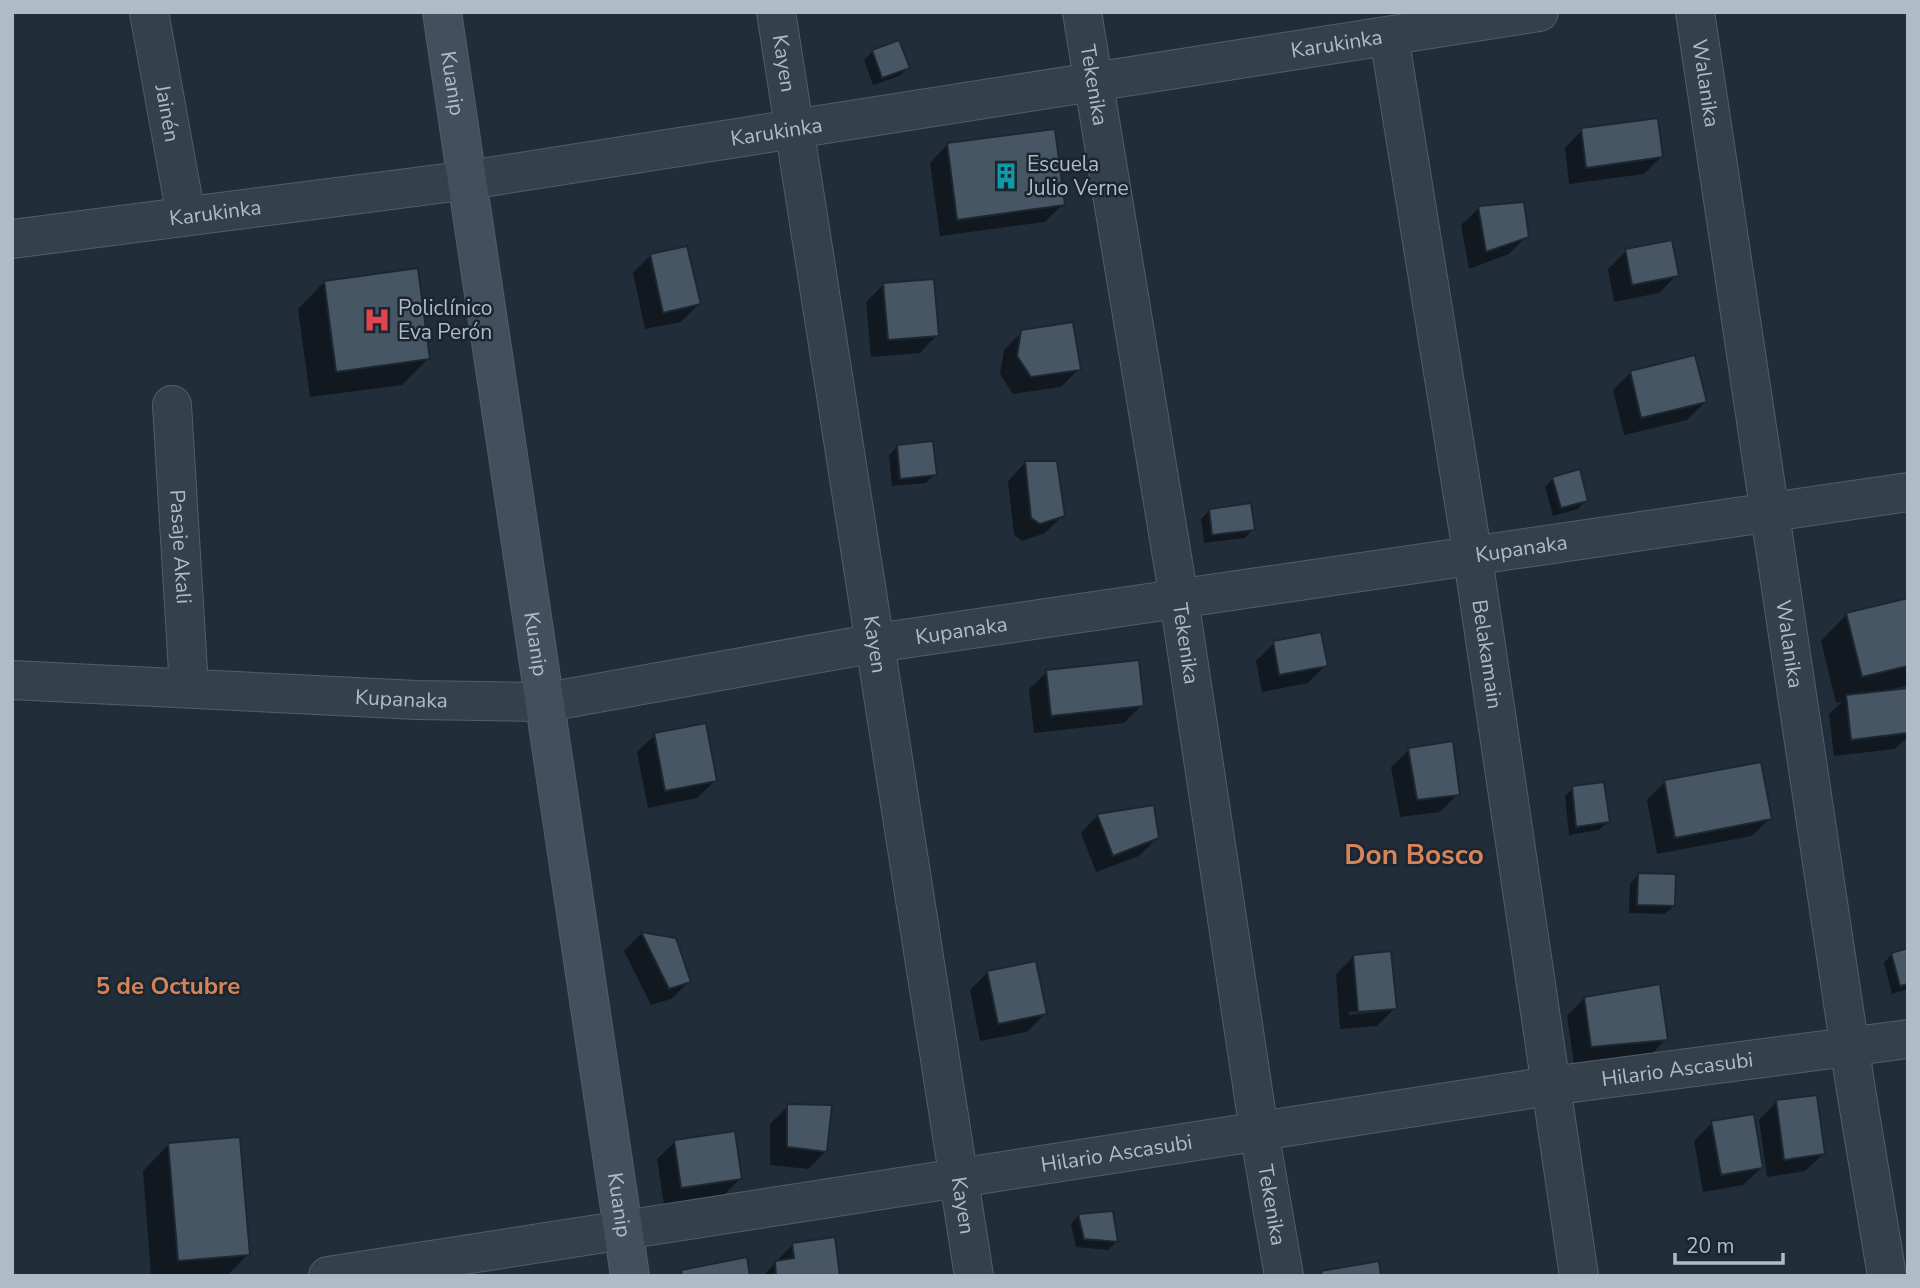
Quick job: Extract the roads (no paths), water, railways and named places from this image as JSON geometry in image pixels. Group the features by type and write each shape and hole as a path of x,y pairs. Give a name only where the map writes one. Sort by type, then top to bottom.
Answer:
{"main road":[{"name":"Kuanip","path":"442,12 547,702 630,1276"}],"street":[{"name":"Jainén","path":"149,12 186,216"},
{"name":"Kayen","path":"776,12 974,1276"},
{"name":"Tekenika","path":"1083,12 1092,83 1179,599 1259,1131 1284,1276"},
{"name":"Karukinka","path":"12,239 469,180 1539,12"},
{"name":"Walanika","path":"1695,12 1887,1276"},
{"name":"Belakamain","path":"1389,36 1473,558 1578,1276"},
{"name":"Pasaje Akali","path":"172,405 189,688"},
{"name":"Kupanaka","path":"12,680 416,700 547,702 876,643 1473,558 1908,492"},
{"name":"Hilario Ascasubi","path":"328,1276 1550,1086 1908,1039"}],"place":[{"name":"Escuela Julio Verne","path":"1006,176"},
{"name":"Policlínico Eva Perón","path":"377,320"}],"district":[{"name":"Don Bosco","path":"1414,855"},
{"name":"5 de Octubre","path":"168,986"}]}
